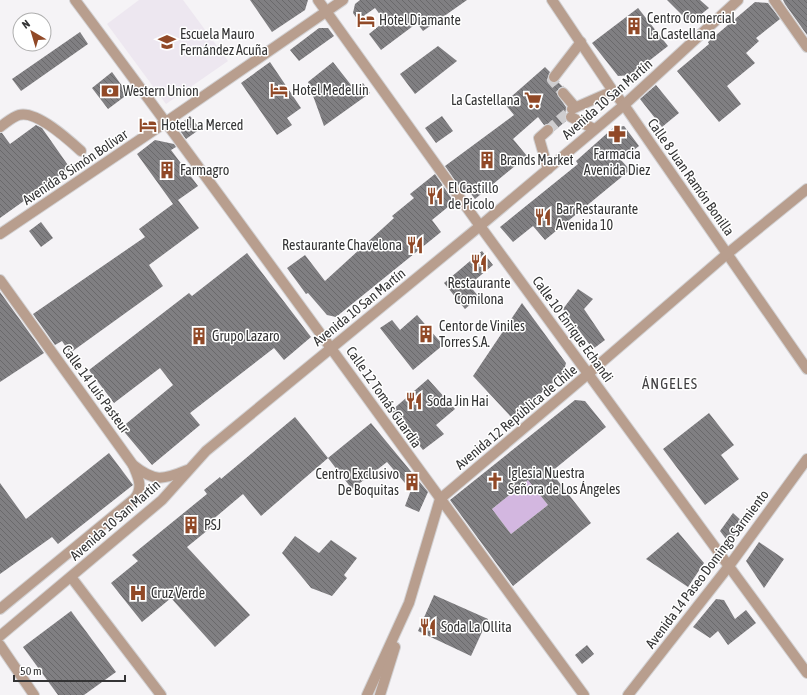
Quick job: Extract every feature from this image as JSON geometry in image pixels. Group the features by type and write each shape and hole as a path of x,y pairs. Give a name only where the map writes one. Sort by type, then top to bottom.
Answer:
{"street":[{"name":"Calle 12 Tomás Guardia","path":"75,0 331,347 440,499 584,695"},
{"name":"Calle 10 Enrique Echandi","path":"318,0 480,226 807,673"},
{"name":"Avenida 8 Simón Bolívar","path":"0,234 343,0"},
{"name":"Calle 8 Juan Ramón Bonilla","path":"552,0 613,91 624,104 807,369"},
{"name":"Avenida 10 San Martín","path":"0,636 162,500 206,452 331,347 548,169 624,104 738,0"},
{"path":"774,0 807,47"},
{"path":"554,77 581,42"},
{"path":"573,111 613,91"},
{"path":"563,93 573,111 594,129"},
{"path":"0,127 20,114 29,116 61,133 81,151"},
{"path":"548,130 538,138 548,169"},
{"name":"Avenida 12 República de Chile","path":"440,499 727,254 807,189"},
{"name":"Calle 14 Luis Pasteur","path":"0,280 133,465 144,473 164,479 189,470"},
{"name":"Avenida 14 Paseo Domingo Sarmiento","path":"628,695 729,566 807,459"},
{"name":"Avenida 10 San Martín","path":"0,610 134,499 140,489 133,465"},
{"path":"380,695 440,499"},
{"path":"71,577 161,695"},
{"path":"367,695 409,604"},
{"path":"0,646 34,695"}],"shaded area":[{"name":"Escuela Mauro Fernández Acuña","path":"139,0 183,0 228,61 166,104 107,24"},
{"path":"528,480 548,505 511,534 492,509"}],"building":[{"path":"250,0 308,0 305,10 272,32"},
{"path":"360,0 467,0 423,31 417,23 381,50 369,34 385,21 375,8 358,20 353,13 355,4"},
{"path":"667,0 700,0 709,8 690,23"},
{"path":"783,0 807,0 807,35 785,4"},
{"path":"755,2 768,3 780,19 756,38 759,41 746,53 755,63 727,86 741,104 719,122 677,71"},
{"name":"Centro Comercial La Castellana","path":"638,8 668,46 631,75 618,76 592,43"},
{"path":"319,28 328,28 334,36 299,61 290,50"},
{"path":"80,32 88,44 21,91 12,79"},
{"path":"438,46 457,61 415,94 400,74"},
{"path":"270,62 301,108 287,118 292,125 277,135 241,83"},
{"path":"333,62 355,90 363,83 370,93 324,126 308,82"},
{"path":"545,67 550,72 548,77 550,82 558,82 563,87 559,88 557,94 566,107 566,121 554,131 553,125 544,125 538,117 513,139 527,156 475,199 468,190 464,193 445,166 514,115 504,103"},
{"name":"Western Union","path":"112,72 128,94 108,109 92,88"},
{"path":"656,85 679,113 662,127 640,99"},
{"name":"Western Union","path":"190,116 200,129 186,139 181,132 184,121"},
{"path":"442,116 453,131 436,143 425,128"},
{"path":"36,125 42,128 70,168 0,218 0,133 2,133 10,144"},
{"path":"624,126 639,146 621,160 630,170 545,240 533,226 513,242 500,227 578,164 576,161 613,128"},
{"path":"155,140 174,144 176,147 171,150 198,186 178,200 199,228 149,265 163,286 70,353 62,341 55,345 33,314 145,237 139,229 173,204 137,154"},
{"path":"435,174 454,202 432,220 441,232 336,317 327,315 308,293 306,294 287,268 305,255 325,281 394,218 392,216 414,198 410,194"},
{"path":"41,222 53,238 41,247 29,231"},
{"path":"482,251 493,265 469,285 479,297 465,309 444,283"},
{"name":"Grupo Lazaro","path":"247,253 311,337 284,360 274,348 190,413 200,425 152,465 121,428 173,385 160,368 114,403 89,370 189,293 192,296"},
{"path":"578,289 593,299 584,309 605,340 593,349 563,309"},
{"path":"0,292 44,353 0,382"},
{"path":"522,303 566,363 563,374 512,418 473,376"},
{"path":"417,315 443,345 413,370 380,328 392,320 400,330"},
{"path":"428,379 455,409 436,425 444,434 423,450 391,411"},
{"path":"575,400 585,401 606,427 551,472 591,523 513,586 450,500","holes":["528,480 548,505 511,534 492,509"]},
{"path":"709,413 734,445 721,455 739,479 705,505 663,449"},
{"path":"295,417 328,458 261,516 243,494 211,521 214,525 187,547 250,615 215,647 171,598 142,622 111,583 138,561 132,555 207,494 204,490 220,477 221,479"},
{"path":"371,423 428,492 419,512 405,506 411,490 387,462 352,489 328,458"},
{"path":"109,453 133,485 58,544 52,537 0,574 0,483 26,519"},
{"path":"733,513 744,523 729,543 720,531"},
{"path":"678,532 704,563 688,587 646,559"},
{"path":"295,536 319,553 331,540 357,558 344,575 347,578 332,596 311,588 282,553"},
{"path":"759,542 784,559 764,588 746,561"},
{"path":"434,595 488,619 471,656 418,631"},
{"path":"716,599 724,600 735,619 746,610 756,623 728,645 718,631 710,638 693,627"},
{"path":"71,611 116,672 84,695 58,695 23,647"},
{"path":"587,645 594,654 582,664 575,655"}],"tunnel":[{"path":"554,77 552,80 563,93"},
{"path":"548,130 572,109"}],"place":[{"name":"Hotel Diamante","path":"366,20"},
{"name":"Centro Comercial La Castellana","path":"634,26"},
{"name":"Escuela Mauro Fernández Acuña","path":"167,42"},
{"name":"Hotel Medellin","path":"279,90"},
{"name":"Western Union","path":"110,91"},
{"name":"La Castellana","path":"533,100"},
{"name":"Hotel La Merced","path":"148,125"},
{"name":"Farmacia Avenida Diez","path":"617,134"},
{"name":"Brands Market","path":"487,160"},
{"name":"Farmagro","path":"167,170"},
{"name":"El Castillo de Picolo","path":"435,196"},
{"name":"Bar Restaurante Avenida 10","path":"543,217"},
{"name":"Restaurante Chavelona","path":"415,245"},
{"name":"Restaurante Comilona","path":"479,263"},
{"name":"Centor de Viniles Torres S.A.","path":"426,334"},
{"name":"Grupo Lazaro","path":"199,336"},
{"name":"Soda Jin Hai","path":"414,401"},
{"name":"Iglesia Nuestra Señora de Los Ángeles","path":"495,481"},
{"name":"Centro Exclusivo De Boquitas","path":"412,482"},
{"name":"PSJ","path":"191,525"},
{"name":"Cruz Verde","path":"138,593"},
{"name":"Soda La Ollita","path":"428,627"}],"district":[{"name":"ÁNGELES","path":"670,383"}]}
